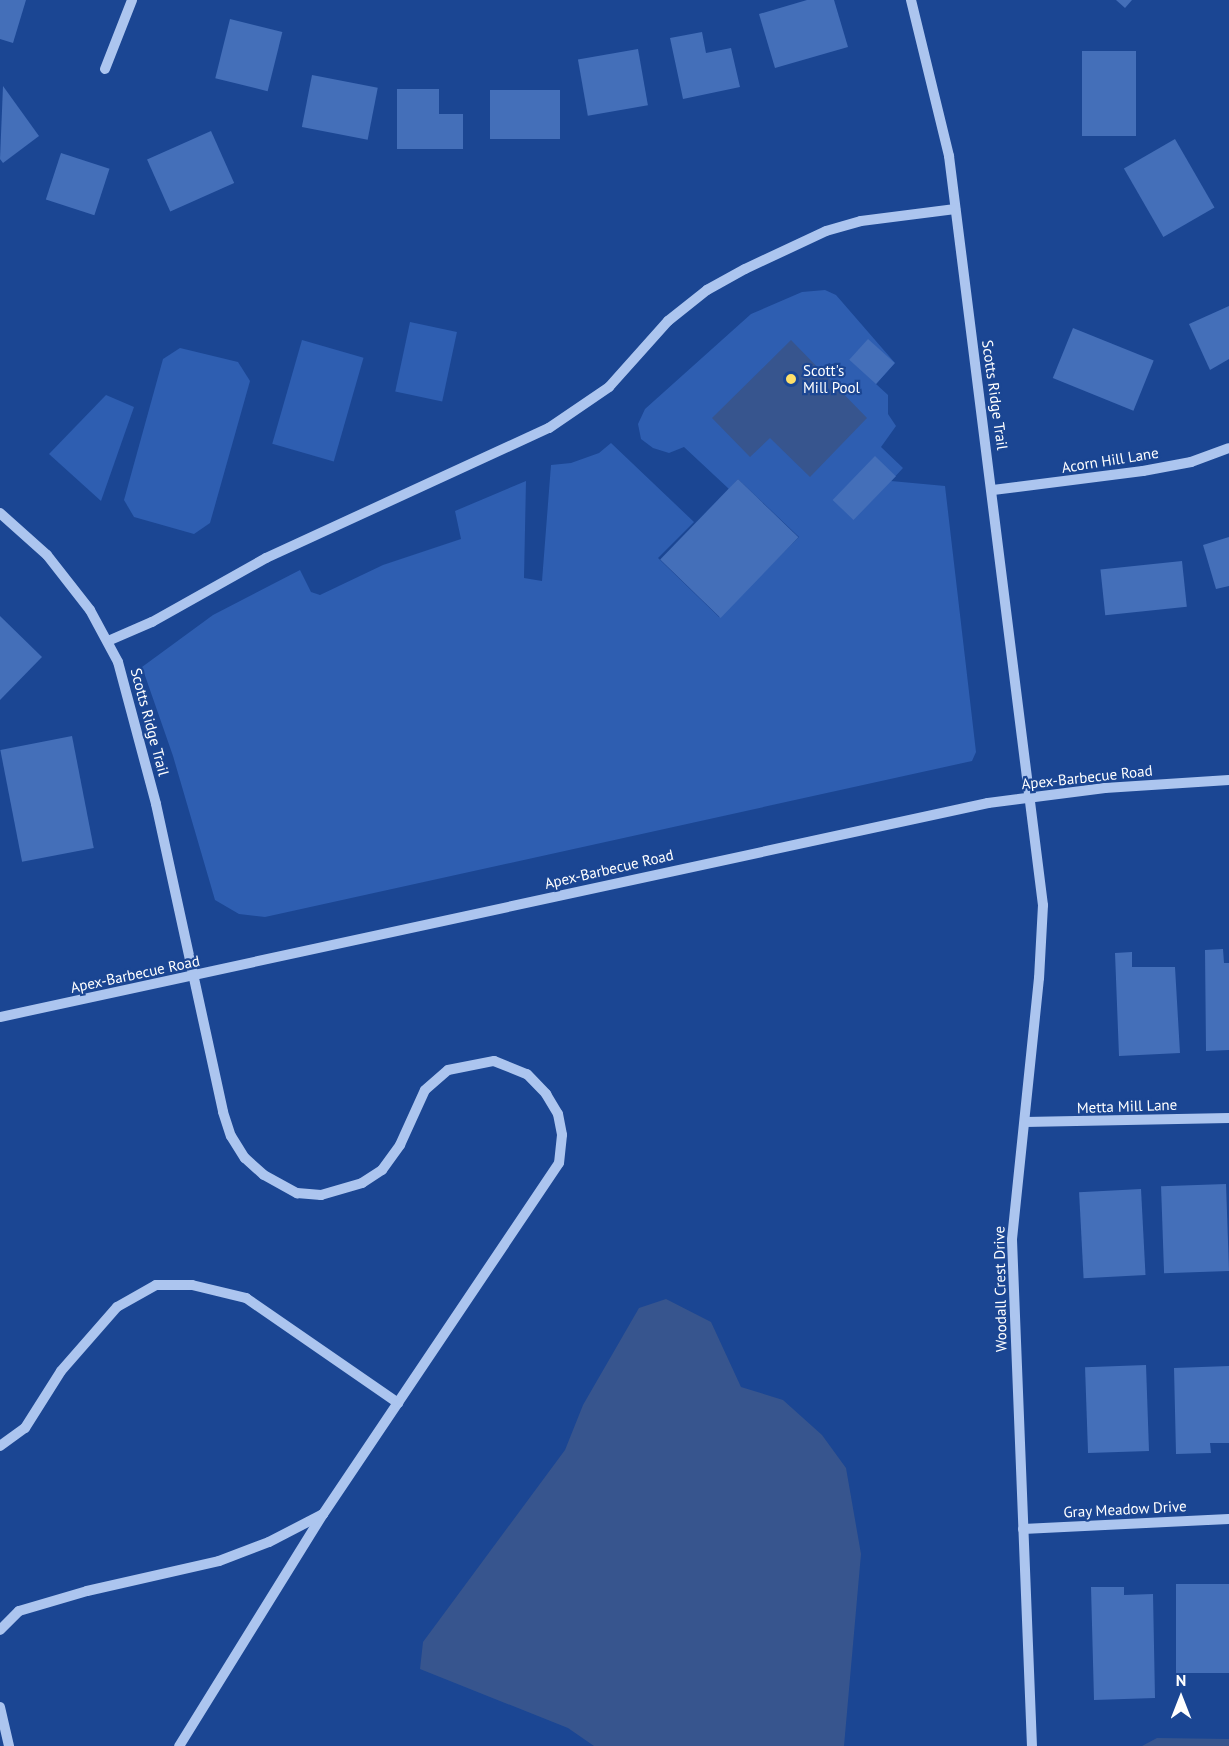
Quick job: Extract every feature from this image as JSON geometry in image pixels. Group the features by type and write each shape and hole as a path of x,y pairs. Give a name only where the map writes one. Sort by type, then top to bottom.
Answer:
{"street":[{"path":"105,69 132,0"},
{"name":"Scotts Ridge Trail","path":"911,0 949,156 993,490 1029,797"},
{"path":"108,641 152,622 266,558 549,428 609,387 668,321 706,290 745,269 826,231 861,221 955,209"},
{"name":"Acorn Hill Lane","path":"993,490 1143,471 1191,462 1229,448"},
{"name":"Scotts Ridge Trail","path":"0,513 46,555 90,610 108,641 132,703 192,977 231,1136 245,1158 264,1175 297,1193 321,1195 341,1191 382,1170 400,1145 425,1090 448,1070 467,1064 494,1062 527,1074 546,1094 558,1114 562,1135 559,1163 323,1514 179,1746"},
{"name":"Apex-Barbecue Road","path":"0,1017 192,977 843,832 1029,797 1229,780"},
{"name":"Woodall Crest Drive","path":"1029,797 1043,924 1012,1240 1032,1746"},
{"name":"Metta Mill Lane","path":"1025,1122 1229,1118"},
{"path":"0,1446 25,1428 62,1371 117,1307 156,1285 192,1285 246,1298 398,1403"},
{"path":"0,1630 19,1611 219,1561 269,1542 323,1514"},
{"name":"Gray Meadow Drive","path":"1023,1529 1229,1519"},
{"path":"0,1707 9,1746"}],"shaded area":[{"path":"825,290 836,295 895,363 876,384 888,395 888,414 896,426 881,447 903,468 891,481 945,486 976,752 972,761 265,917 239,914 215,900 173,756 142,667 213,615 300,570 311,592 320,595 383,565 461,539 455,511 526,481 524,578 542,581 551,465 571,463 599,453 611,443 694,522 658,558 719,617 799,537 738,479 729,489 684,447 669,453 653,448 641,439 638,424 645,409 751,314 802,292"},
{"path":"410,322 457,332 442,401 395,391"},
{"path":"302,340 364,358 334,461 272,444"},
{"name":"Scott's Mill Pool","path":"791,340 867,418 810,477 770,438 750,457 712,418"},
{"path":"180,348 238,362 250,381 210,523 194,534 134,517 124,500 163,359"},
{"path":"106,395 134,407 101,501 49,454"},
{"path":"666,1299 711,1322 741,1387 783,1400 822,1435 846,1468 861,1554 844,1746 594,1746 568,1728 420,1669 423,1642 565,1450 583,1405 639,1308"},
{"path":"1157,1738 1229,1739 1229,1746 1142,1746"}],"building":[{"path":"0,0 26,0 13,43 0,39"},
{"path":"807,0 834,0 848,47 775,68 759,14"},
{"path":"1116,0 1132,0 1125,8"},
{"path":"230,19 282,32 268,91 215,78"},
{"path":"702,32 706,53 731,48 740,87 683,99 670,38"},
{"path":"638,49 648,105 588,116 578,60"},
{"path":"1082,51 1136,51 1136,136 1082,136"},
{"path":"312,75 378,88 368,140 302,127"},
{"path":"3,86 39,136 3,163 0,159"},
{"path":"397,89 439,89 439,114 463,114 463,149 397,149"},
{"path":"490,90 560,90 560,139 490,139"},
{"path":"211,131 234,183 170,212 147,159"},
{"path":"1175,139 1214,207 1163,237 1124,168"},
{"path":"61,153 110,169 94,215 46,200"},
{"path":"1229,306 1229,359 1210,370 1189,324"},
{"path":"1073,328 1154,361 1133,411 1053,378"},
{"path":"868,339 895,363 876,384 849,360"},
{"path":"875,456 896,476 853,520 833,500"},
{"path":"738,479 798,537 721,618 660,560"},
{"path":"1229,537 1229,586 1216,589 1203,545"},
{"path":"1182,561 1187,607 1105,615 1100,570"},
{"path":"0,616 42,657 0,700"},
{"path":"72,736 94,848 22,862 0,750"},
{"path":"1223,949 1224,963 1229,963 1229,1050 1206,1051 1205,950"},
{"path":"1132,952 1132,967 1175,967 1180,1053 1119,1056 1115,953"},
{"path":"1226,1184 1229,1271 1164,1273 1161,1186"},
{"path":"1141,1189 1146,1275 1084,1278 1079,1192"},
{"path":"1146,1365 1149,1451 1088,1453 1085,1367"},
{"path":"1229,1366 1229,1443 1210,1443 1211,1453 1176,1454 1174,1368"},
{"path":"1176,1584 1229,1584 1229,1673 1176,1673"},
{"path":"1091,1587 1124,1587 1124,1595 1153,1594 1155,1698 1094,1700"}],"place":[{"name":"Scott's Mill Pool","path":"791,379"}]}
